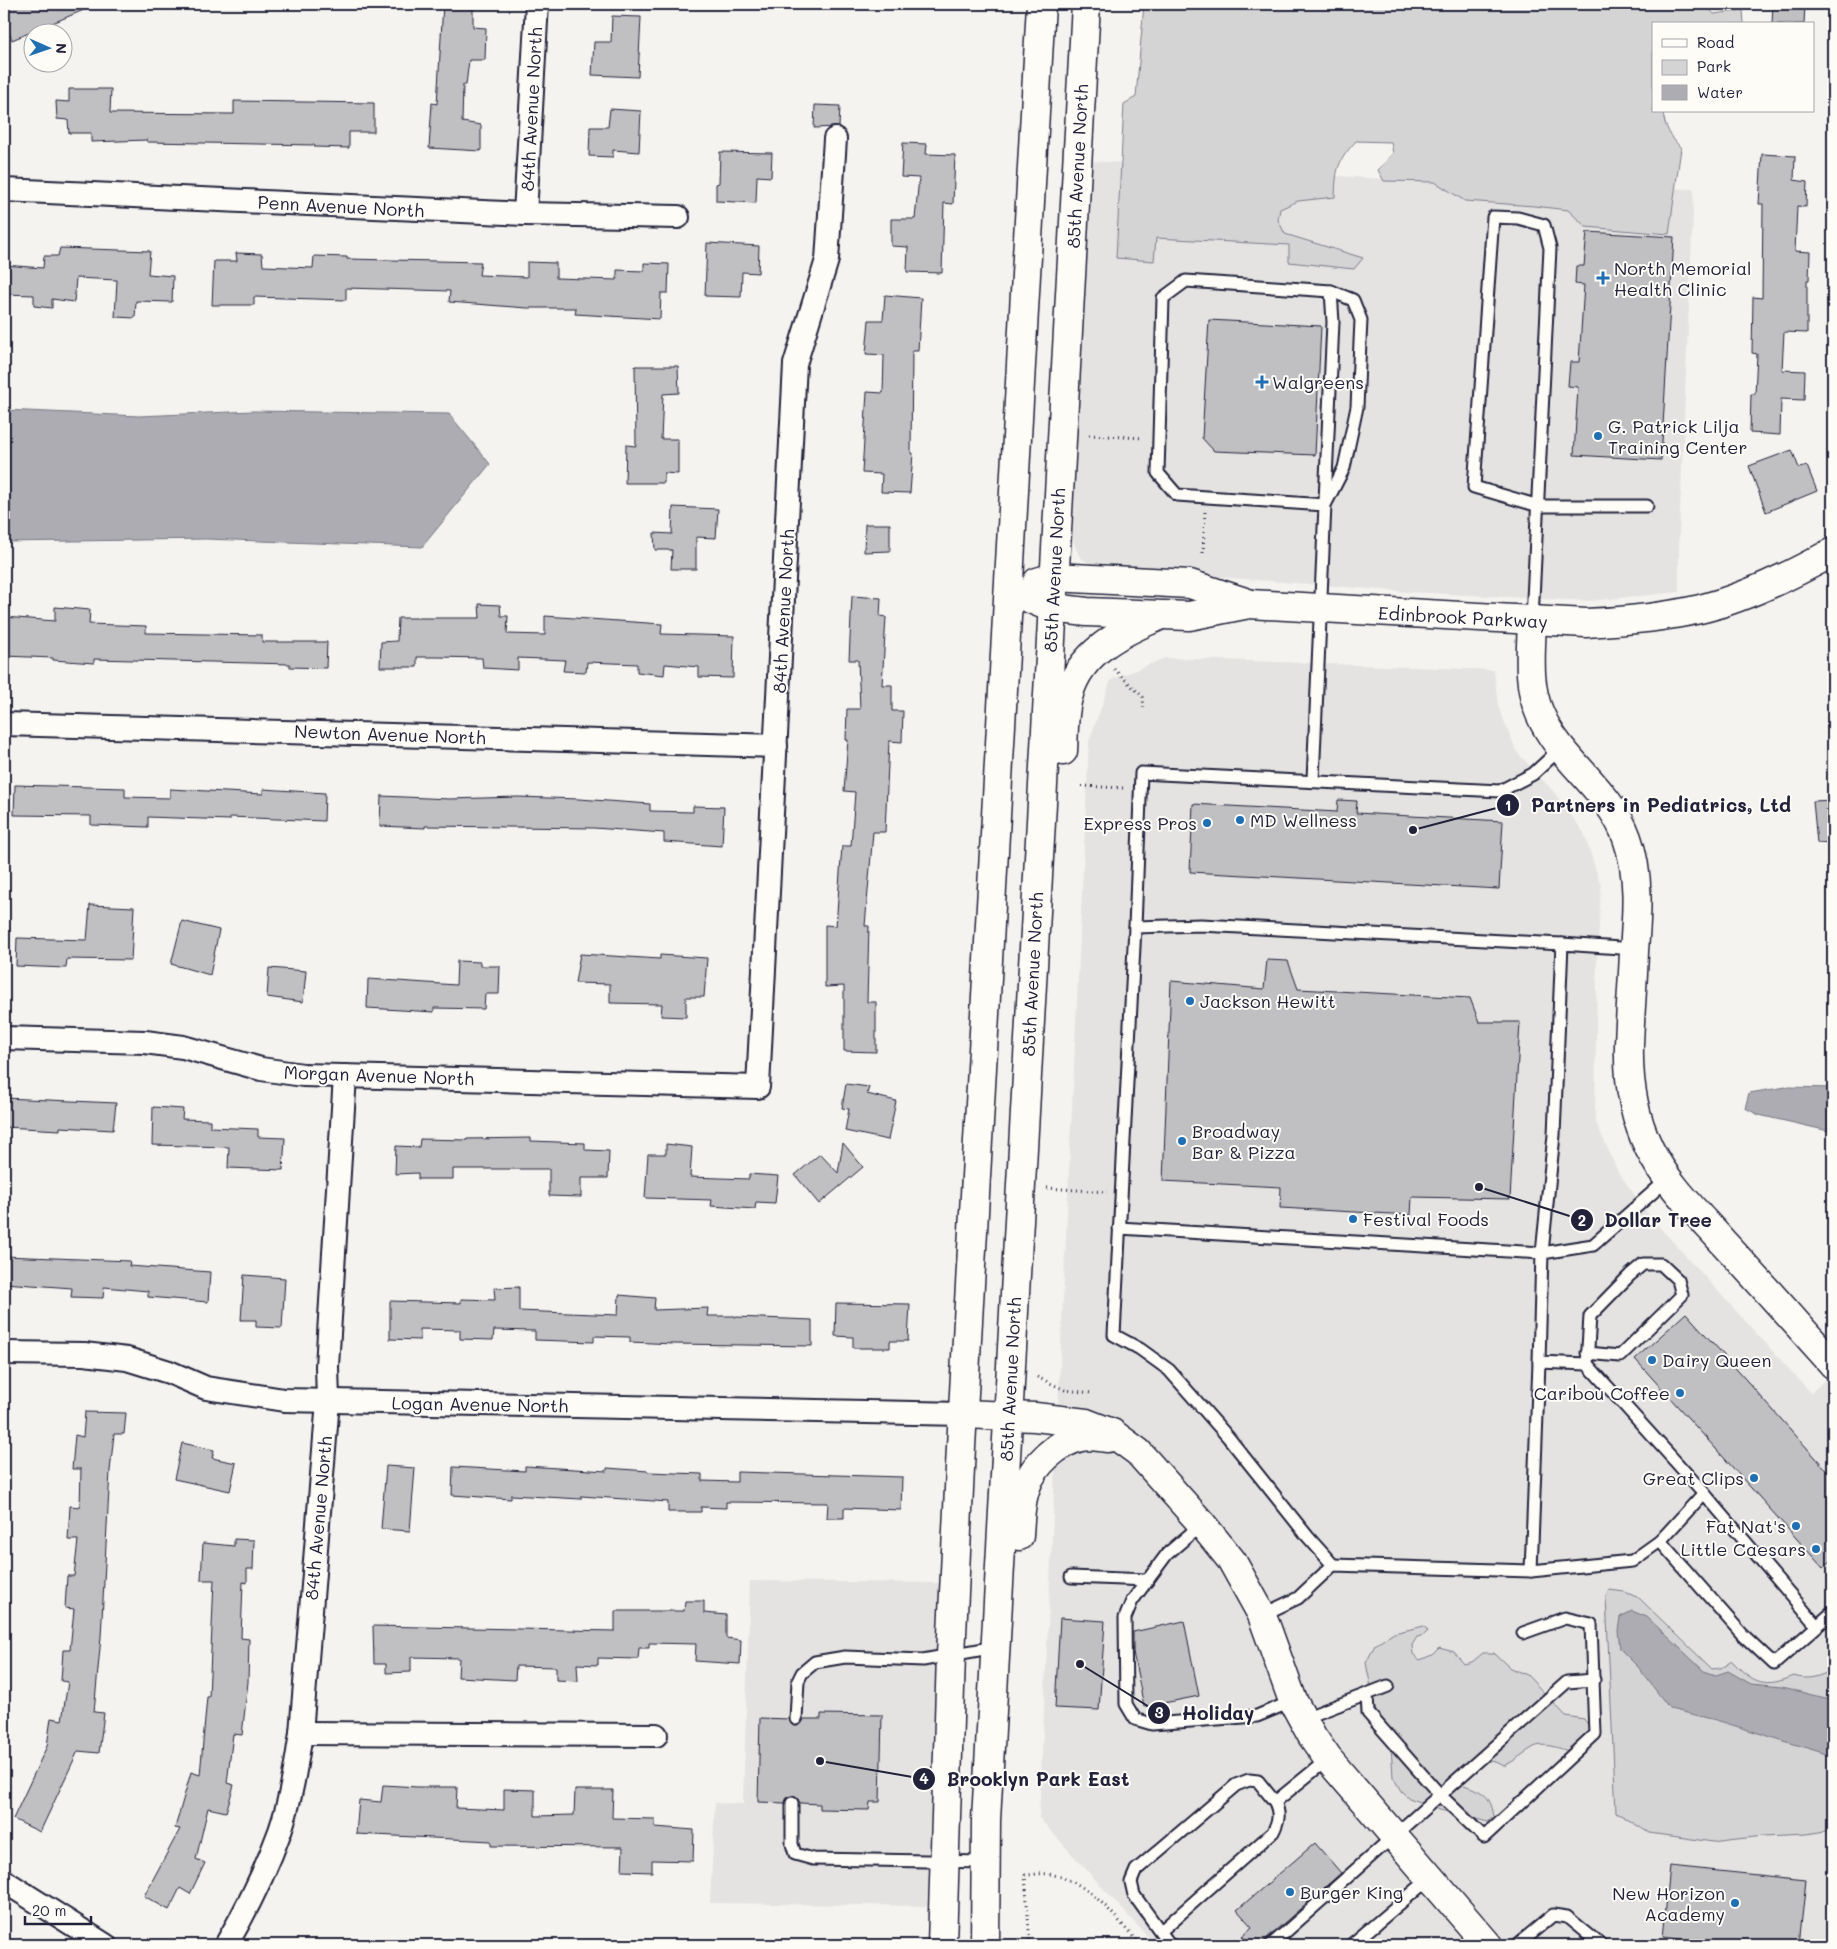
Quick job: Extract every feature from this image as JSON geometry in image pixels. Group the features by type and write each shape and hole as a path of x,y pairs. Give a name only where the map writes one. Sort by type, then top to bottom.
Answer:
{"main road":[{"path":"942,1945 951,1654 963,1414 1041,4"},
{"name":"85th Avenue North","path":"985,1945 985,1862 992,1705 1086,4"},
{"name":"Edinbrook Parkway","path":"1009,590 1052,608 1160,615 1189,616 1249,604 1586,623 1630,620 1702,609 1745,594 1797,572 1833,552"},
{"name":"Edinbrook Parkway","path":"1009,590 1054,577 1190,584 1249,604"},
{"path":"1028,1054 1050,975 1065,715 1069,694 1077,675 1096,651 1125,630 1160,615"},
{"path":"1532,621 1530,662 1534,698 1543,720 1561,748 1606,798 1627,837 1634,866 1637,919 1629,1045 1633,1102 1639,1125 1649,1149 1668,1179 1686,1202 1833,1364"},
{"path":"963,1414 1086,1423 1112,1433 1126,1442 1148,1462 1232,1561 1262,1615 1297,1710 1328,1759 1488,1945"},
{"path":"992,1705 1014,1652 1020,1512 1026,1486 1034,1471 1049,1454 1058,1447 1080,1437 1093,1436 1126,1442"}],"street":[{"name":"84th Avenue North","path":"525,214 538,4"},
{"name":"84th Avenue North","path":"758,1087 795,364 827,260 835,140"},
{"name":"Penn Avenue North","path":"4,190 525,214 678,217"},
{"name":"Newton Avenue North","path":"4,724 776,746"},
{"name":"Morgan Avenue North","path":"4,1038 145,1042 183,1047 261,1069 302,1075 758,1087"},
{"name":"84th Avenue North","path":"226,1945 259,1883 281,1830 295,1773 301,1733 328,1401 327,1366 345,1076"},
{"name":"Logan Avenue North","path":"4,1353 84,1354 127,1359 169,1372 206,1388 284,1400 963,1414"},
{"path":"301,1733 656,1735"},
{"path":"4,1881 105,1945"}],"lane":[{"path":"1532,621 1539,506 1550,248 1544,225 1518,218 1493,217 1474,487 1539,506 1647,506"},
{"path":"1186,282 1331,292 1353,300 1361,320 1357,407 1344,468 1325,505 1177,495 1158,473 1164,298 1186,282"},
{"path":"1313,780 1333,322 1331,292"},
{"path":"1333,1566 1228,1438 1169,1370 1140,1349 1114,1334 1141,773 1313,780 1500,791 1533,774 1561,748"},
{"path":"1135,927 1201,925 1634,948"},
{"path":"1531,1571 1542,1253 1554,1135 1562,944"},
{"path":"1119,1228 1542,1253 1593,1245 1668,1179"},
{"path":"1539,1362 1587,1358 1620,1356 1682,1295 1678,1280 1661,1264 1643,1264 1630,1275 1590,1316 1587,1358 1817,1626"},
{"path":"1262,1615 1298,1598 1333,1566 1531,1571 1632,1561 1660,1541 1704,1493"},
{"path":"1202,1524 1168,1554 1132,1601 1125,1618 1126,1704 1135,1719 1152,1724 1258,1716 1297,1710 1367,1694 1388,1686"},
{"path":"1660,1541 1742,1634 1774,1664 1833,1612"},
{"path":"1071,1577 1148,1580"},
{"path":"1367,1694 1368,1713 1440,1795 1484,1837 1595,1734 1591,1624 1565,1618 1524,1633"},
{"path":"796,1719 798,1681 802,1673 815,1662 845,1657 924,1660 996,1647"},
{"path":"1271,1945 1567,1682 1594,1680"},
{"path":"1275,1802 1328,1759"},
{"path":"1160,1931 1273,1832 1278,1822 1279,1812 1275,1802 1258,1781 1249,1780 1236,1785 1136,1870 1131,1882 1134,1895 1170,1945"},
{"path":"792,1803 792,1844 795,1854 813,1860 985,1862"},
{"path":"1351,1945 1430,1878"},
{"path":"1517,1945 1553,1915 1566,1917 1601,1945"}],"path":[{"path":"1089,435 1158,439"},
{"path":"1203,553 1206,496"},
{"path":"1114,669 1142,697 1144,711"},
{"path":"1082,786 1141,788"},
{"path":"1047,1188 1121,1192"},
{"path":"1037,1377 1065,1390 1092,1393"},
{"path":"1030,1945 1024,1875 1046,1873 1071,1880 1086,1888 1140,1945"}],"shaded area":[{"path":"1091,161 1435,182 1694,189 1679,536 1679,592 1590,601 1408,592 1094,567 1080,557 1072,539"},
{"path":"1165,658 1494,670 1498,706 1517,752 1553,791 1584,833 1601,886 1597,965 1595,1120 1618,1172 1653,1220 1811,1393 1833,1372 1833,1945 1155,1945 1039,1818 1089,741 1111,680"},
{"path":"750,1581 940,1583 929,1906 710,1903 715,1803 743,1804"}],"green space":[{"path":"1144,4 1704,4 1714,14 1743,10 1744,22 1652,22 1652,112 1663,112 1669,131 1681,148 1669,234 1586,227 1568,210 1465,201 1435,182 1384,181 1378,170 1393,153 1391,142 1356,141 1339,166 1335,197 1298,201 1280,209 1278,220 1285,234 1363,258 1354,269 1289,262 1289,245 1156,238 1154,261 1116,258 1124,104 1136,97"},
{"path":"1609,1590 1625,1592 1639,1598 1712,1669 1721,1668 1732,1661 1747,1675 1760,1682 1767,1683 1794,1676 1814,1677 1833,1670 1833,1830 1713,1842 1649,1833 1616,1812 1606,1597"},
{"path":"1424,1626 1428,1631 1424,1635 1417,1637 1412,1645 1413,1654 1420,1660 1432,1655 1439,1648 1454,1652 1464,1664 1472,1662 1483,1653 1494,1653 1510,1668 1527,1675 1566,1716 1584,1719 1589,1726 1587,1744 1581,1755 1551,1746 1539,1745 1504,1766 1491,1761 1476,1766 1461,1779 1464,1785 1481,1792 1488,1799 1494,1816 1488,1822 1440,1810 1409,1798 1401,1791 1393,1777 1391,1746 1384,1725 1376,1712 1366,1663 1375,1645 1394,1633"}],"water":[{"path":"4,410 139,416 253,411 449,414 490,464 422,547 206,539 4,542"},
{"path":"1786,1087 1833,1088 1833,1132 1759,1115 1745,1108 1749,1093"},
{"path":"1632,1611 1647,1617 1704,1671 1716,1675 1728,1671 1751,1684 1782,1687 1833,1700 1833,1756 1716,1720 1670,1709 1638,1667 1620,1649 1618,1631 1620,1617"}],"building":[{"path":"14,4 98,4 55,22 22,22 22,36 12,40 4,20 4,8"},
{"path":"443,4 473,4 473,27 486,28 485,60 469,60 466,85 463,85 462,122 481,125 481,151 429,148 432,103 437,104"},
{"path":"1773,4 1805,4 1804,22 1772,22"},
{"path":"612,16 641,17 638,77 592,75 594,42 611,42"},
{"path":"69,89 111,89 110,113 234,114 234,101 374,103 374,132 349,132 349,148 315,147 315,145 147,142 147,140 91,142 91,133 69,133 68,120 57,119 56,101 69,102"},
{"path":"815,105 840,106 839,127 814,128"},
{"path":"610,109 641,111 639,152 613,150 613,157 589,156 590,127 608,127"},
{"path":"903,143 927,144 926,154 955,155 953,204 944,203 942,273 907,272 908,247 891,246 891,219 915,219 919,178 901,177"},
{"path":"720,152 772,153 771,177 757,176 756,203 716,201 716,184 719,183"},
{"path":"1762,154 1795,156 1794,180 1807,182 1806,207 1797,206 1795,251 1810,252 1809,280 1807,280 1807,333 1784,332 1782,370 1805,371 1804,400 1781,399 1780,435 1750,433 1751,394 1755,394 1757,354 1752,353 1753,297 1762,298 1763,204 1759,204"},
{"path":"1587,232 1674,237 1661,460 1574,455 1578,387 1568,386 1570,362 1579,362 1584,285 1575,284 1576,266 1584,266"},
{"path":"707,243 759,246 758,273 742,272 741,297 705,296"},
{"path":"60,248 150,251 148,274 173,276 172,302 136,301 135,318 115,317 117,280 76,278 74,302 52,299 52,308 34,306 34,295 4,294 4,265 43,268 44,256 58,256"},
{"path":"236,253 262,254 263,266 313,268 314,256 347,257 347,259 481,262 479,275 527,277 527,262 556,263 556,278 617,280 617,270 644,271 644,263 669,264 668,293 661,293 660,319 575,314 576,308 527,308 449,302 450,291 346,288 346,300 254,297 254,305 212,305 214,261 237,261"},
{"path":"885,295 921,298 918,351 912,351 911,453 913,453 910,493 881,492 882,474 862,473 867,392 883,393 884,355 866,354 869,320 883,320"},
{"name":"Walgreens","path":"1209,320 1321,326 1315,455 1214,451 1202,438"},
{"path":"635,366 678,366 679,393 663,394 661,439 678,439 678,474 664,473 664,483 625,483 626,445 636,446"},
{"path":"1792,450 1799,468 1807,466 1817,491 1766,512 1749,466"},
{"path":"673,507 718,509 716,538 696,537 696,569 671,569 672,550 655,550 654,533 672,534"},
{"path":"865,524 890,524 890,551 864,552"},
{"path":"852,596 881,598 880,616 886,617 882,685 892,685 892,711 903,711 902,742 889,741 885,832 873,832 865,926 869,926 867,1002 876,1002 876,1052 844,1051 844,986 825,987 825,925 836,926 842,846 851,846 855,792 844,791 848,740 846,740 847,709 860,709 858,660 849,660"},
{"path":"479,604 500,605 501,616 508,616 507,634 545,635 545,616 662,624 661,634 734,636 733,678 699,677 699,667 665,664 664,675 637,672 637,664 587,662 586,672 563,671 565,660 518,658 518,670 483,668 482,658 438,657 417,657 417,667 380,667 381,642 397,641 398,618 480,618"},
{"path":"55,607 90,610 89,624 146,626 146,633 262,635 262,642 327,642 326,668 290,667 290,664 94,659 94,663 53,660 53,658 4,656 4,617 55,621"},
{"path":"15,785 125,788 125,797 170,798 170,789 263,794 263,789 325,793 324,821 230,817 230,820 148,817 148,827 91,825 91,816 14,815"},
{"path":"381,796 450,799 518,797 579,799 650,804 650,811 693,812 693,806 724,807 722,846 664,842 664,833 594,828 425,826 425,828 380,826"},
{"path":"1338,800 1357,801 1356,813 1503,821 1499,889 1190,872 1193,804 1337,812"},
{"path":"1833,800 1833,842 1817,843 1813,801"},
{"path":"90,905 134,907 131,960 67,959 66,968 16,966 17,938 87,940"},
{"path":"182,921 219,930 210,975 171,964"},
{"path":"580,954 660,959 660,955 707,958 704,997 686,997 686,1017 661,1016 662,1004 610,1003 610,984 575,983"},
{"path":"1267,960 1288,961 1298,989 1470,998 1479,1022 1520,1022 1510,1199 1412,1197 1411,1215 1280,1208 1281,1187 1163,1181 1171,981 1264,989"},
{"path":"457,961 480,962 480,966 500,966 499,994 485,994 484,1009 434,1008 434,1012 367,1008 368,979 456,985"},
{"path":"269,968 306,971 303,1002 267,997"},
{"path":"846,1084 869,1087 867,1094 896,1101 888,1140 845,1131 849,1109 842,1108"},
{"path":"4,1098 116,1103 113,1130 60,1127 60,1130 4,1127"},
{"path":"153,1107 183,1109 182,1119 210,1120 210,1127 258,1129 258,1137 285,1138 283,1170 228,1168 229,1147 152,1145"},
{"path":"531,1138 531,1141 585,1143 585,1150 609,1151 608,1178 581,1178 581,1197 549,1196 549,1169 453,1169 453,1179 418,1179 418,1173 395,1174 396,1146 419,1147 420,1139"},
{"path":"843,1143 863,1167 819,1204 795,1175 820,1154 838,1173"},
{"path":"666,1144 692,1147 690,1177 749,1179 749,1174 778,1176 775,1203 756,1202 755,1209 711,1206 712,1200 645,1198 648,1154 666,1154"},
{"path":"4,1256 130,1261 129,1266 210,1272 208,1302 148,1297 148,1291 104,1287 103,1298 71,1297 72,1288 4,1283"},
{"path":"244,1275 285,1278 282,1328 256,1327 256,1320 241,1320"},
{"path":"519,1287 519,1311 618,1315 619,1295 655,1298 654,1310 708,1308 707,1316 812,1320 812,1346 630,1342 630,1337 594,1336 594,1342 535,1340 535,1331 494,1330 493,1340 460,1339 460,1330 420,1329 420,1340 390,1339 390,1301 461,1303 461,1299 495,1300 494,1288"},
{"path":"836,1303 910,1304 908,1341 890,1341 890,1348 853,1348 853,1337 835,1336"},
{"path":"1686,1313 1833,1477 1833,1559 1823,1568 1635,1359"},
{"path":"85,1412 126,1413 124,1434 114,1434 110,1471 101,1637 94,1712 104,1713 99,1753 78,1751 40,1832 13,1819 47,1746 51,1718 62,1720 68,1682 61,1681 63,1650 70,1650 74,1609 65,1608 67,1576 74,1576 78,1540 68,1540 70,1506 80,1507 81,1469 72,1469 75,1435 83,1437"},
{"path":"182,1443 214,1450 212,1458 236,1463 230,1491 174,1479"},
{"path":"386,1466 415,1468 410,1531 381,1529"},
{"path":"525,1466 607,1471 607,1468 702,1474 702,1481 737,1482 737,1472 902,1477 901,1510 844,1508 844,1518 827,1518 828,1503 726,1502 726,1508 701,1507 701,1512 668,1512 668,1502 581,1496 581,1499 511,1495 511,1499 452,1495 453,1467 525,1471"},
{"path":"234,1539 254,1540 253,1569 247,1569 247,1583 243,1582 241,1638 249,1639 248,1682 242,1735 233,1734 227,1783 234,1785 226,1812 208,1808 196,1859 205,1863 190,1894 180,1888 169,1910 144,1896 180,1829 175,1828 191,1772 200,1775 207,1697 209,1697 214,1580 201,1580 203,1543 234,1546"},
{"path":"685,1601 704,1601 704,1613 726,1615 726,1638 741,1640 740,1664 695,1661 696,1644 649,1643 649,1648 639,1648 638,1659 598,1658 598,1665 577,1664 578,1681 556,1680 556,1667 516,1666 515,1680 458,1677 459,1658 411,1657 411,1672 386,1673 386,1664 374,1664 373,1626 615,1631 615,1611 684,1611"},
{"path":"1060,1618 1105,1621 1099,1710 1055,1708"},
{"path":"1184,1621 1199,1696 1144,1707 1133,1652 1133,1632"},
{"path":"821,1714 882,1715 880,1802 870,1802 869,1810 820,1809 820,1804 800,1803 798,1799 792,1796 788,1797 785,1803 758,1802 760,1718 789,1719 792,1725 796,1726 802,1723 804,1719 821,1719"},
{"path":"383,1785 457,1787 456,1808 504,1810 504,1789 535,1790 535,1816 574,1815 575,1790 613,1790 612,1818 655,1819 655,1827 694,1830 693,1861 652,1860 652,1872 622,1871 623,1847 491,1846 491,1841 356,1834 359,1800 381,1802"},
{"name":"Burger King","path":"1315,1843 1341,1873 1259,1945 1250,1945 1242,1936 1252,1927 1237,1910"},
{"name":"New Horizon Academy","path":"1670,1866 1806,1880 1799,1945 1729,1945 1663,1937"}],"place":[{"name":"North Memorial Health Clinic","path":"1603,278"},
{"name":"Walgreens","path":"1262,382"},
{"name":"G. Patrick Lilja Training Center","path":"1598,436"},
{"name":"MD Wellness","path":"1240,820"},
{"name":"Express Pros","path":"1207,823"},
{"name":"Partners in Pediatrics, Ltd","path":"1413,830"},
{"name":"Jackson Hewitt","path":"1190,1001"},
{"name":"Broadway Bar & Pizza","path":"1182,1141"},
{"name":"Dollar Tree","path":"1479,1187"},
{"name":"Festival Foods","path":"1353,1219"},
{"name":"Dairy Queen","path":"1652,1360"},
{"name":"Caribou Coffee","path":"1680,1393"},
{"name":"Great Clips","path":"1754,1478"},
{"name":"Fat Nat's","path":"1796,1526"},
{"name":"Little Caesars","path":"1816,1549"},
{"name":"Holiday","path":"1080,1664"},
{"name":"Brooklyn Park East","path":"820,1761"},
{"name":"Burger King","path":"1290,1892"},
{"name":"New Horizon Academy","path":"1735,1903"}]}
